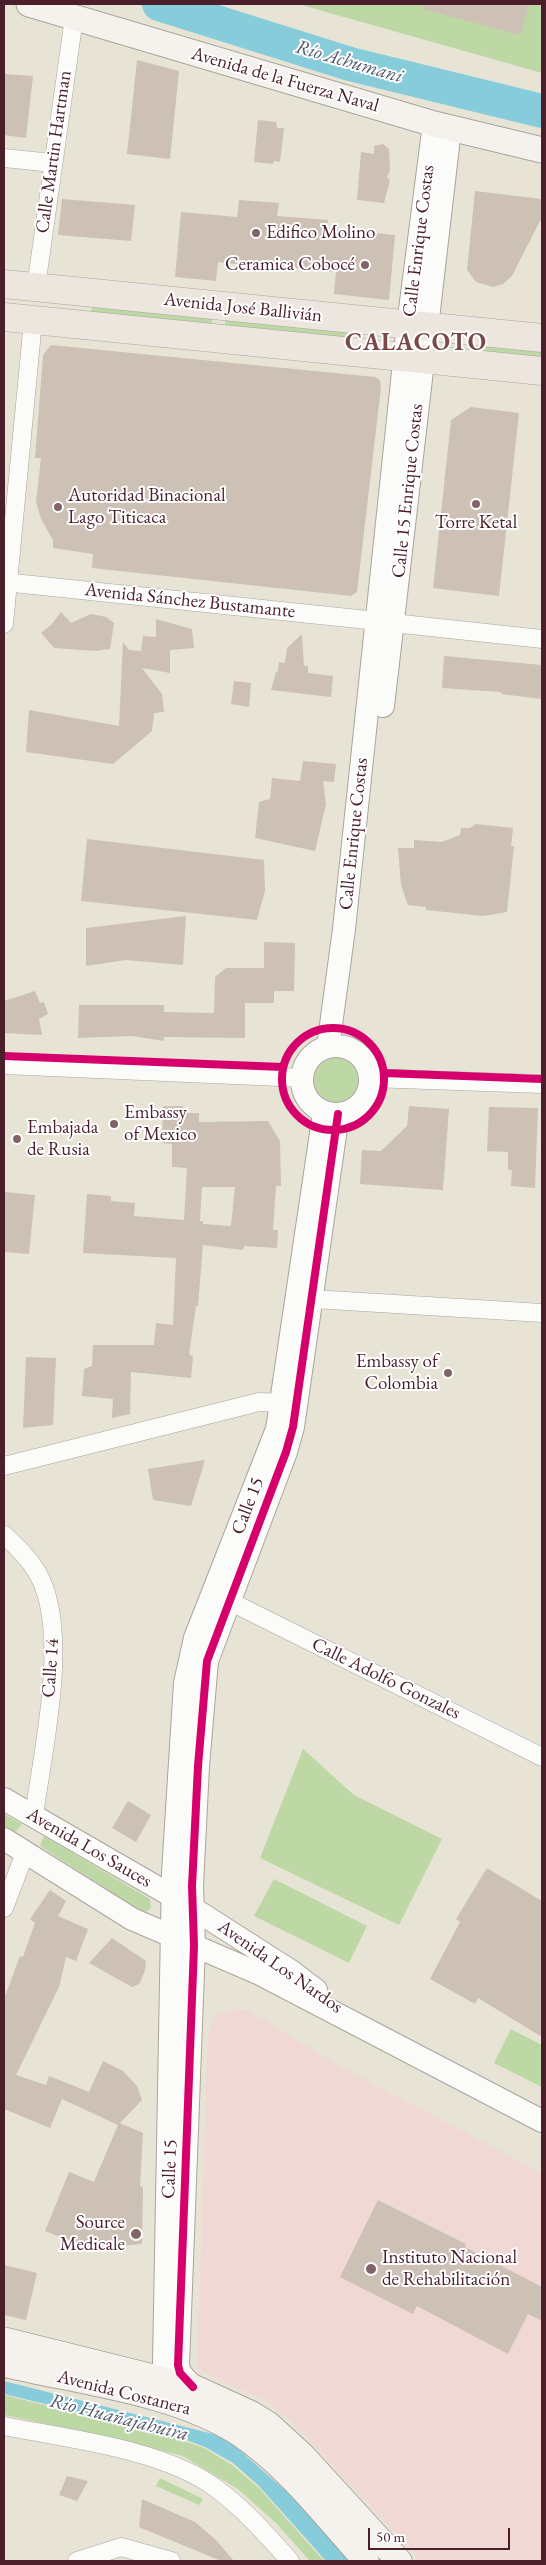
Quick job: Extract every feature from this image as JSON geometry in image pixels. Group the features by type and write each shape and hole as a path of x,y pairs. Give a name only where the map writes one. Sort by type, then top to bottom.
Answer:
{"main road":[{"name":"Avenida de la Fuerza Naval","path":"29,4 442,127 542,150"},
{"name":"Avenida José Ballivián","path":"4,284 542,338"},
{"name":"Avenida José Ballivián","path":"4,317 542,371"},
{"name":"Avenida Costanera","path":"4,2340 168,2381 214,2419 240,2434 262,2450 295,2482 366,2561"},
{"name":"Avenida Costanera","path":"4,2364 154,2398 188,2397 250,2413 286,2439 399,2561"}],"street":[{"name":"Calle Martin Hartman","path":"36,287 74,18"},
{"name":"Calle Enrique Costas","path":"413,358 442,127"},
{"path":"4,158 53,163"},
{"path":"4,624 6,582 33,321"},
{"name":"Calle 15 Enrique Costas","path":"385,622 413,358"},
{"name":"Avenida Sánchez Bustamante","path":"6,582 542,639"},
{"name":"Calle Enrique Costas","path":"335,1047 345,922 385,622"},
{"path":"335,1047 359,1055 365,1062 370,1078 369,1090 358,1107 350,1112 331,1113 307,1098 302,1078 310,1058 335,1047"},
{"path":"4,1065 259,1074 302,1078"},
{"path":"370,1078 542,1084"},
{"name":"Calle 15","path":"290,1402 313,1299 331,1113"},
{"name":"Calle 15","path":"188,2397 178,2366 202,1950 182,1902 185,1684 196,1638 221,1597 286,1452 290,1402 331,1113"},
{"path":"313,1299 542,1313"},
{"path":"4,1466 259,1402 290,1402"},
{"name":"Calle 14","path":"4,1536 23,1553 37,1573 47,1596 54,1639 52,1675 34,1816"},
{"name":"Calle Adolfo Gonzales","path":"221,1597 542,1757"},
{"name":"Avenida Los Sauces","path":"4,1799 182,1902"},
{"path":"4,1908 34,1828 34,1816"},
{"path":"4,1839 132,1919 166,1934"},
{"name":"Calle 15","path":"168,2381 163,2358 166,1934 182,1902"},
{"name":"Avenida Los Nardos","path":"182,1902 291,1971 367,2028"},
{"name":"Avenida Los Nardos","path":"166,1934 260,1974 367,2028 481,2091 542,2121"},
{"path":"4,2426 106,2446 182,2469 217,2488 246,2514 281,2559"},
{"path":"77,2561 121,2547 171,2561"}],"shaded area":[{"name":"Instituto Nacional de Rehabilitación","path":"237,2009 248,2010 341,2067 542,2173 542,2561 421,2561 297,2427 268,2402 197,2369 208,2034 210,2027 219,2014"}],"green space":[{"path":"298,4 542,4 542,73"},
{"path":"93,307 211,319 212,322 210,325 93,313 91,310"},
{"path":"225,320 346,332 347,335 346,338 225,326"},
{"path":"475,344 542,349 542,360 474,351"},
{"path":"332,1058 340,1058 352,1064 358,1080 352,1096 340,1102 332,1102 320,1096 314,1084 314,1076 320,1064"},
{"path":"303,1749 354,1795 442,1839 399,1925 260,1858"},
{"path":"4,1814 22,1824 15,1832 4,1827"},
{"path":"44,1836 150,1899 151,1908 144,1913 43,1848 40,1845"},
{"path":"274,1879 367,1926 349,1963 254,1916"},
{"path":"511,2029 542,2045 542,2087 494,2063"},
{"path":"4,2395 173,2437 204,2448 232,2465 259,2488 324,2561 310,2561 277,2524 238,2489 183,2456 122,2440 4,2415"},
{"path":"160,2478 203,2499 199,2505 156,2486"}],"water":[{"name":"Río Huañajahuira","path":"4,2381 225,2437 297,2501 351,2561 326,2561 258,2485 233,2463 205,2447 173,2435 4,2394"}],"building":[{"path":"424,4 529,4 520,35 423,9"},
{"path":"137,60 179,71 170,159 127,154"},
{"path":"4,74 33,76 26,138 4,135"},
{"path":"258,120 276,122 277,128 284,128 280,162 274,161 273,164 254,162"},
{"path":"383,144 389,149 390,170 387,177 390,180 384,203 357,200 361,152 374,154 374,146"},
{"path":"475,191 542,199 542,217 512,276 503,284 493,287 476,282 467,270"},
{"path":"62,199 135,205 131,241 58,235"},
{"path":"239,200 279,203 277,216 328,220 327,228 395,235 389,300 334,294 336,272 218,262 216,281 175,277 181,212 237,217"},
{"path":"51,345 375,377 380,380 381,387 357,592 351,596 92,568 93,554 53,548 53,540 41,519 36,502 41,458 35,458 43,355"},
{"name":"Torre Ketal","path":"471,407 519,413 499,596 433,588 451,420"},
{"path":"61,612 71,623 91,614 106,617 114,623 110,649 95,651 54,648 41,633 51,625"},
{"path":"156,619 192,629 194,648 170,650 170,673 142,668 162,694 164,712 154,713 152,731 113,764 26,752 29,710 119,726 123,642 129,650 141,651 143,636 156,637"},
{"path":"302,634 304,666 308,666 308,673 333,676 331,697 271,690 276,672 278,671 279,662 285,663 287,648"},
{"path":"444,656 542,665 542,699 501,694 501,692 442,688"},
{"path":"234,681 251,683 249,707 231,704"},
{"path":"303,761 336,764 334,782 323,781 326,804 315,851 255,838 259,802 270,799 272,778 300,781"},
{"path":"476,824 513,828 511,846 514,846 507,912 483,916 426,910 426,907 408,905 401,885 398,848 414,848 414,840 442,842 460,835 461,828 470,828"},
{"path":"87,839 264,860 265,891 257,920 81,901"},
{"path":"186,916 183,965 126,960 86,966 86,928"},
{"path":"264,942 295,943 294,991 274,991 274,1003 245,1003 245,1038 164,1037 164,1041 132,1036 78,1038 79,1005 164,1005 164,1012 214,1013 215,977 226,968 264,968"},
{"path":"35,991 40,1003 44,1002 48,1014 39,1019 42,1035 4,1033 4,1001"},
{"path":"163,1106 183,1106 184,1113 199,1113 199,1122 268,1121 280,1141 281,1186 276,1186 273,1230 278,1230 277,1248 244,1246 243,1250 203,1245 198,1306 196,1306 189,1354 193,1357 191,1378 131,1372 130,1414 112,1418 113,1399 82,1396 84,1369 92,1366 93,1345 154,1345 156,1323 173,1325 176,1258 83,1253 87,1194 111,1196 111,1201 135,1203 134,1216 184,1220 187,1168 172,1167 172,1144 162,1143","holes":["202,1187 235,1187 231,1226 203,1224 203,1221 200,1221"]},
{"path":"409,1106 449,1109 443,1190 360,1184 362,1150 381,1151 407,1126"},
{"path":"489,1107 538,1108 535,1188 511,1186 512,1170 508,1170 508,1152 487,1151"},
{"path":"4,1192 35,1195 29,1254 4,1252"},
{"path":"26,1357 56,1358 53,1425 23,1428"},
{"path":"205,1460 191,1506 153,1500 148,1469"},
{"path":"128,1801 151,1815 136,1842 112,1828"},
{"path":"487,1868 542,1901 542,2037 478,1998 475,2004 430,1979 460,1922 456,1919"},
{"path":"50,1890 66,1901 58,1916 88,1929 76,1961 66,1957 59,1987 16,2075 46,2085 49,2076 89,2092 103,2061 123,2071 137,2086 142,2100 120,2123 143,2133 140,2186 143,2187 142,2244 91,2249 45,2231 69,2172 94,2182 118,2125 62,2099 50,2128 4,2109 4,1999 20,1956 23,1957 35,1923 30,1919"},
{"path":"112,1938 146,1961 145,1971 139,1984 132,1987 89,1963"},
{"path":"378,2200 466,2244 465,2247 542,2287 542,2321 528,2314 508,2354 417,2306 413,2314 340,2277"},
{"path":"4,2265 37,2273 26,2320 4,2315"},
{"path":"67,2476 88,2481 77,2501 59,2495"},
{"path":"142,2499 195,2522 216,2540 234,2561 221,2561 139,2527"}],"waterway":[{"name":"Río Achumani","path":"159,4 350,64 542,111"}],"cycle path":[{"path":"333,1028 352,1032 369,1043 380,1060 384,1079 380,1098 369,1115 352,1126 333,1130 314,1126 297,1115 286,1098 282,1079 286,1060 297,1043 314,1032 333,1028"},
{"path":"4,1056 283,1067"},
{"path":"384,1073 542,1079"},
{"path":"193,2387 180,2373 178,2365 194,1946 192,1886 198,1766 207,1661 286,1452 293,1427 338,1114"}],"place":[{"name":"Edifico Molino","path":"256,233"},
{"name":"Ceramica Cobocé","path":"365,265"},
{"name":"Torre Ketal","path":"476,504"},
{"name":"Autoridad Binacional Lago Titicaca","path":"58,507"},
{"name":"Embassy of Mexico","path":"114,1124"},
{"name":"Embajada de Rusia","path":"17,1139"},
{"name":"Embassy of Colombia","path":"448,1373"},
{"name":"Source Medicale","path":"136,2234"},
{"name":"Instituto Nacional de Rehabilitación","path":"371,2269"}],"district":[{"name":"CALACOTO","path":"416,343"}]}
